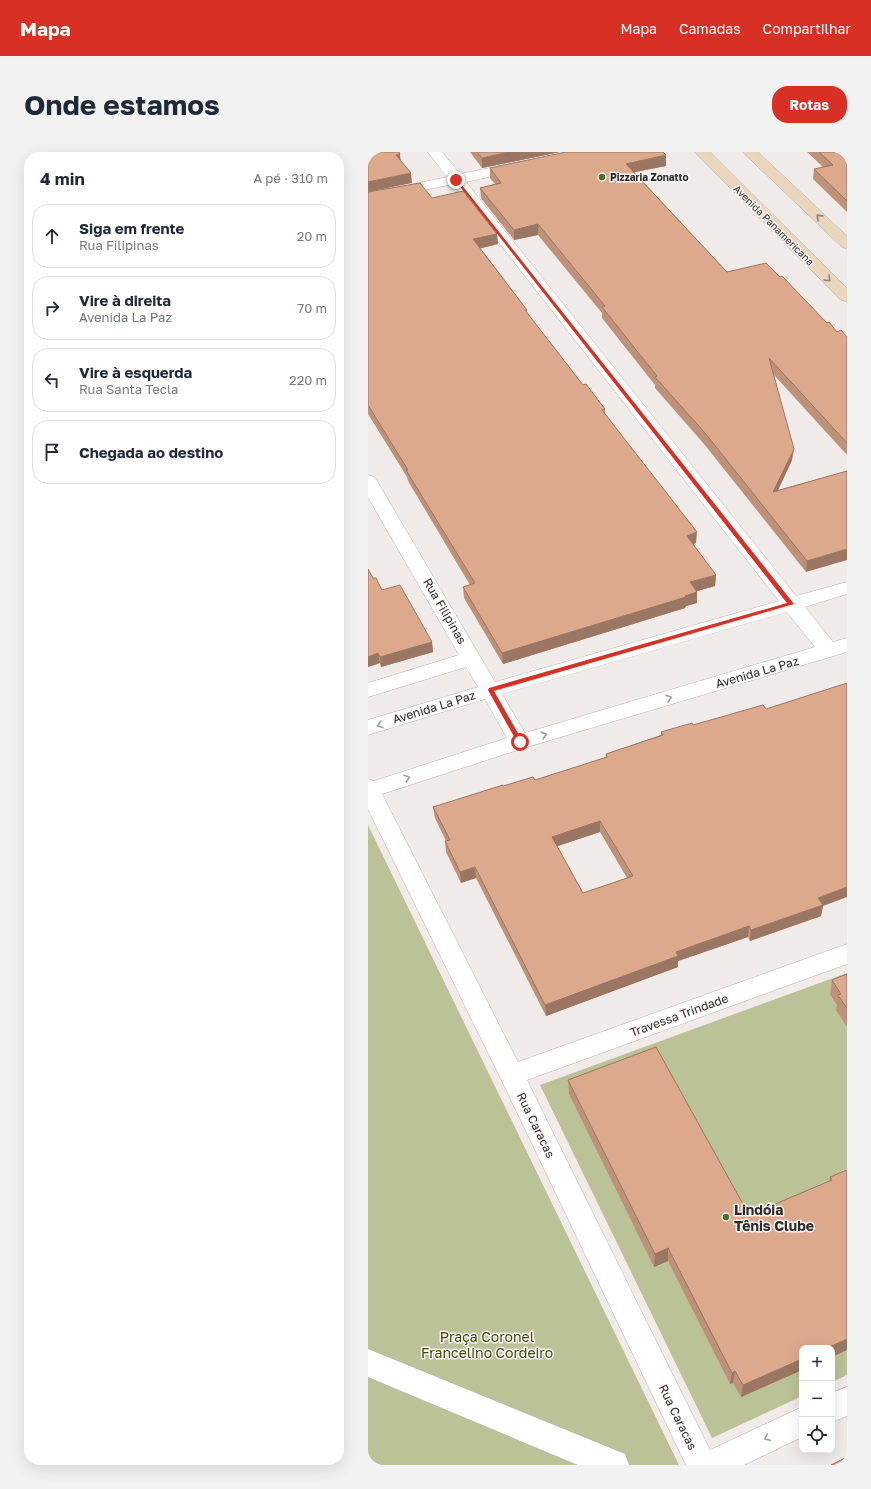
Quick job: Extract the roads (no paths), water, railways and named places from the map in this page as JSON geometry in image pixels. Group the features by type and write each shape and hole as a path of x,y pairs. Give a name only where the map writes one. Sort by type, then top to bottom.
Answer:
{"street":[{"path":"435,152 791,604 838,648"},
{"name":"Avenida Panamericana","path":"702,152 847,297"},
{"path":"750,152 847,244"},
{"path":"368,198 533,164"},
{"name":"Rua Filipinas","path":"368,481 520,742"},
{"name":"Avenida La Paz","path":"368,728 491,690 847,588"},
{"name":"Avenida La Paz","path":"369,789 520,742 838,648"},
{"path":"368,690 472,658"},
{"name":"Rua Caracas","path":"369,789 512,1075 702,1465"},
{"name":"Travessa Trindade","path":"512,1075 847,954"},
{"path":"368,1363 614,1465"},
{"path":"835,1407 847,1401"},
{"path":"711,1465 799,1423"}],"place":[{"name":"Pizzaria Zonatto","path":"602,177"},
{"name":"Lindóia Tênis Clube","path":"726,1217"}],"park label":[{"name":"Praça Coronel Francelino Cordeiro","path":"487,1344"}]}
